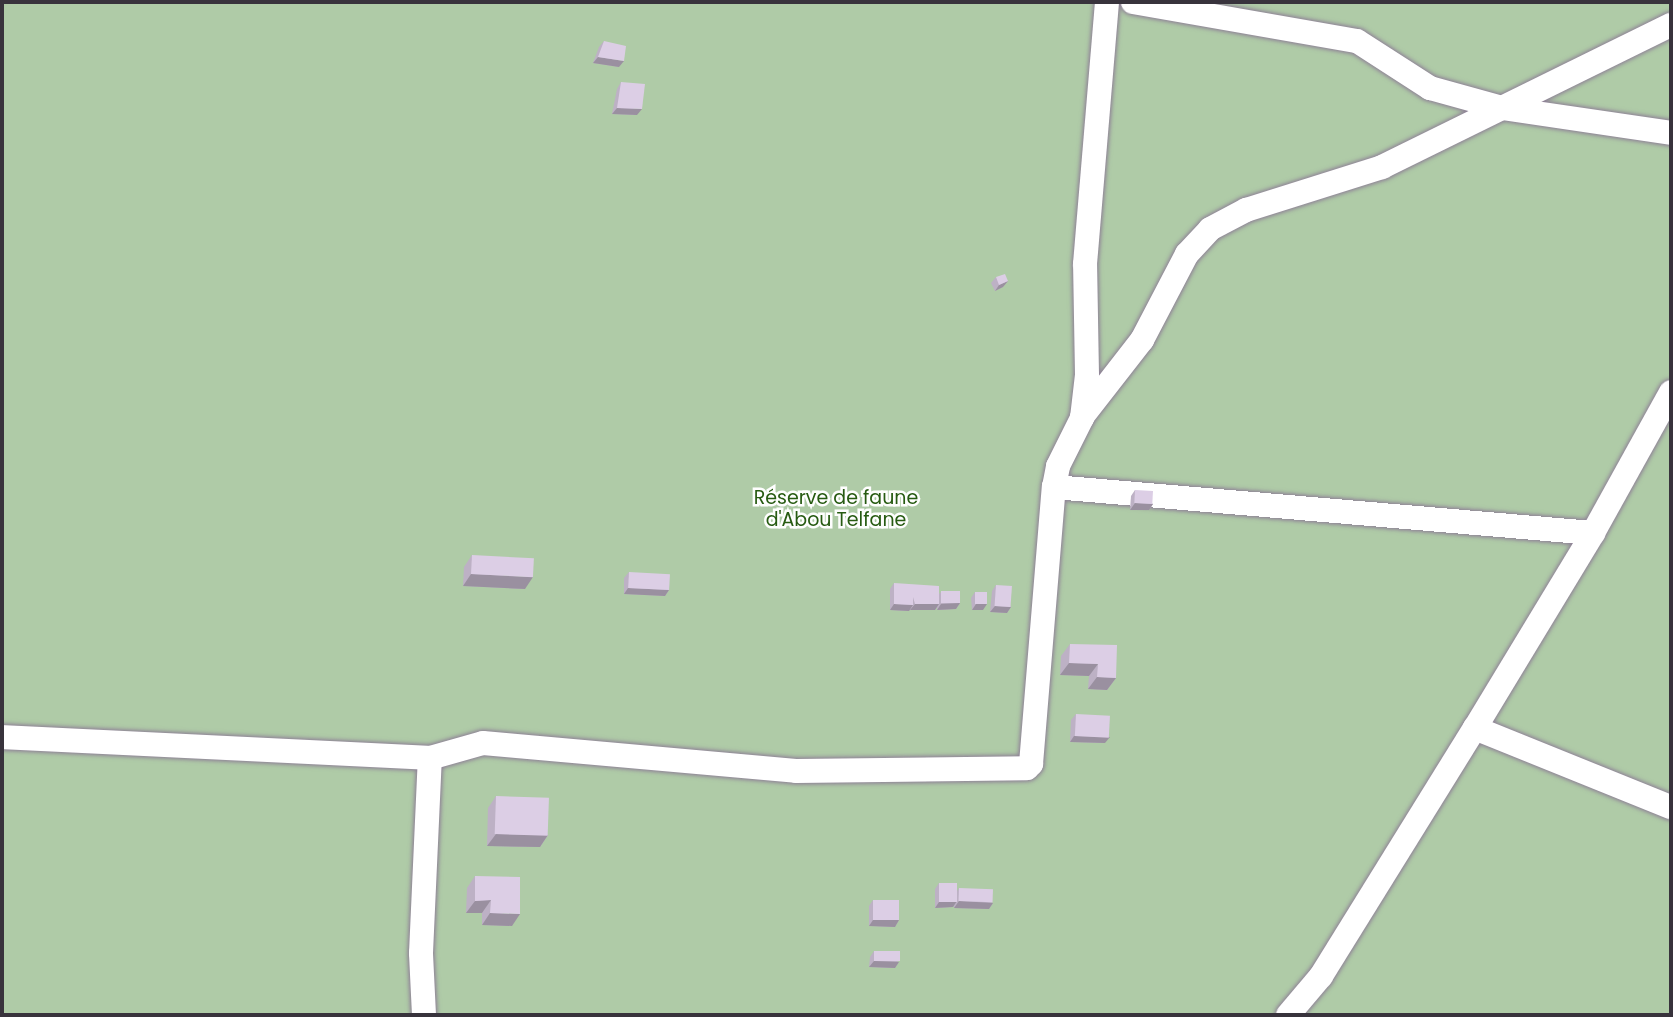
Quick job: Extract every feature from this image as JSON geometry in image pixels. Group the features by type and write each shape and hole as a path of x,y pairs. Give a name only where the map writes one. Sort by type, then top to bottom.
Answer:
{"street":[{"path":"1082,418 1087,374 1085,264 1107,2"},
{"path":"1133,2 1357,41 1430,88 1502,108 1671,133"},
{"path":"2,737 430,758 483,743 796,771 1027,768 1033,754 1054,487 1058,466 1082,418 1142,340 1187,254 1210,229 1246,210 1382,167 1671,25"},
{"path":"1288,1015 1321,976 1475,728 1593,533 1671,392"},
{"path":"1054,487 1593,533"},
{"path":"1475,728 1671,807"},
{"path":"424,1015 421,953 430,758"}],"green space":[{"name":"Réserve de faune d'Abou Telfane","path":"2,2 1671,2 1671,1015 2,1015"}],"building":[{"path":"604,41 626,46 624,61 598,57"},
{"path":"621,82 645,84 642,109 617,108"},
{"path":"1005,274 1008,281 999,285 996,277"},
{"path":"1135,490 1153,491 1152,504 1134,503"},
{"path":"472,555 534,558 533,577 471,574"},
{"path":"629,572 670,574 669,590 628,588"},
{"path":"894,583 939,586 939,604 915,604 913,597 913,605 894,604"},
{"path":"996,585 1012,586 1010,607 995,606"},
{"path":"941,591 960,591 960,603 941,603"},
{"path":"975,592 987,592 987,604 975,604"},
{"path":"1070,644 1117,645 1116,678 1097,677 1098,664 1069,663"},
{"path":"1076,714 1110,716 1109,738 1075,736"},
{"path":"496,796 549,798 548,836 495,834"},
{"path":"475,876 520,877 520,914 490,913 491,900 475,901"},
{"path":"939,883 957,883 957,902 939,902"},
{"path":"959,888 993,889 993,902 959,901"},
{"path":"873,900 899,900 899,920 873,920"},
{"path":"874,951 900,951 900,961 874,961"}]}
